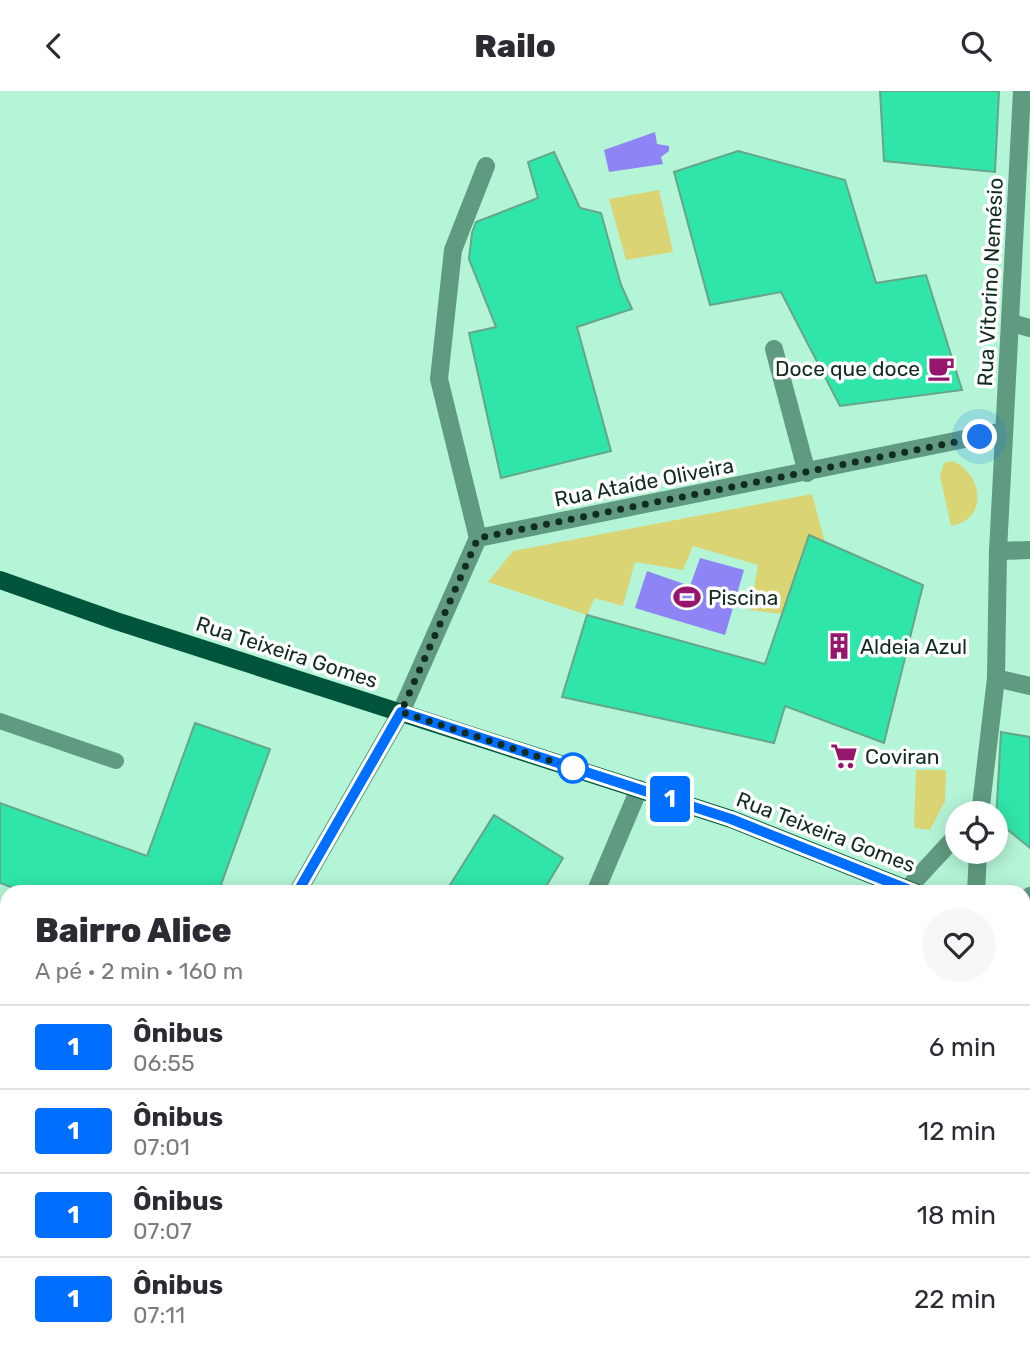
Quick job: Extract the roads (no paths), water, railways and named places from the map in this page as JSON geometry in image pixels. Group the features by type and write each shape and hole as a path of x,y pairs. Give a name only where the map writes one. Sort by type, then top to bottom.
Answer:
{"main road":[{"name":"Rua Teixeira Gomes","path":"0,580 116,621 731,819 900,885"}],"street":[{"name":"Rua Vitorino Nemésio","path":"980,801 996,678 998,551 1022,91"},
{"path":"302,885 401,712 478,538 439,379 453,250 486,166"},
{"path":"1011,323 1030,328"},
{"path":"774,349 807,473"},
{"name":"Rua Ataíde Oliveira","path":"478,538 1004,431"},
{"path":"998,551 1030,551"},
{"path":"996,678 1030,686"},
{"path":"597,885 639,789"},
{"path":"917,885 945,850"},
{"path":"976,885 977,864"}],"lane":[{"path":"0,722 116,761"}],"place":[{"name":"Doce que doce","path":"941,368"},
{"name":"Piscina","path":"687,597"},
{"name":"Aldeia Azul","path":"839,646"},
{"name":"Coviran","path":"844,756"}]}
